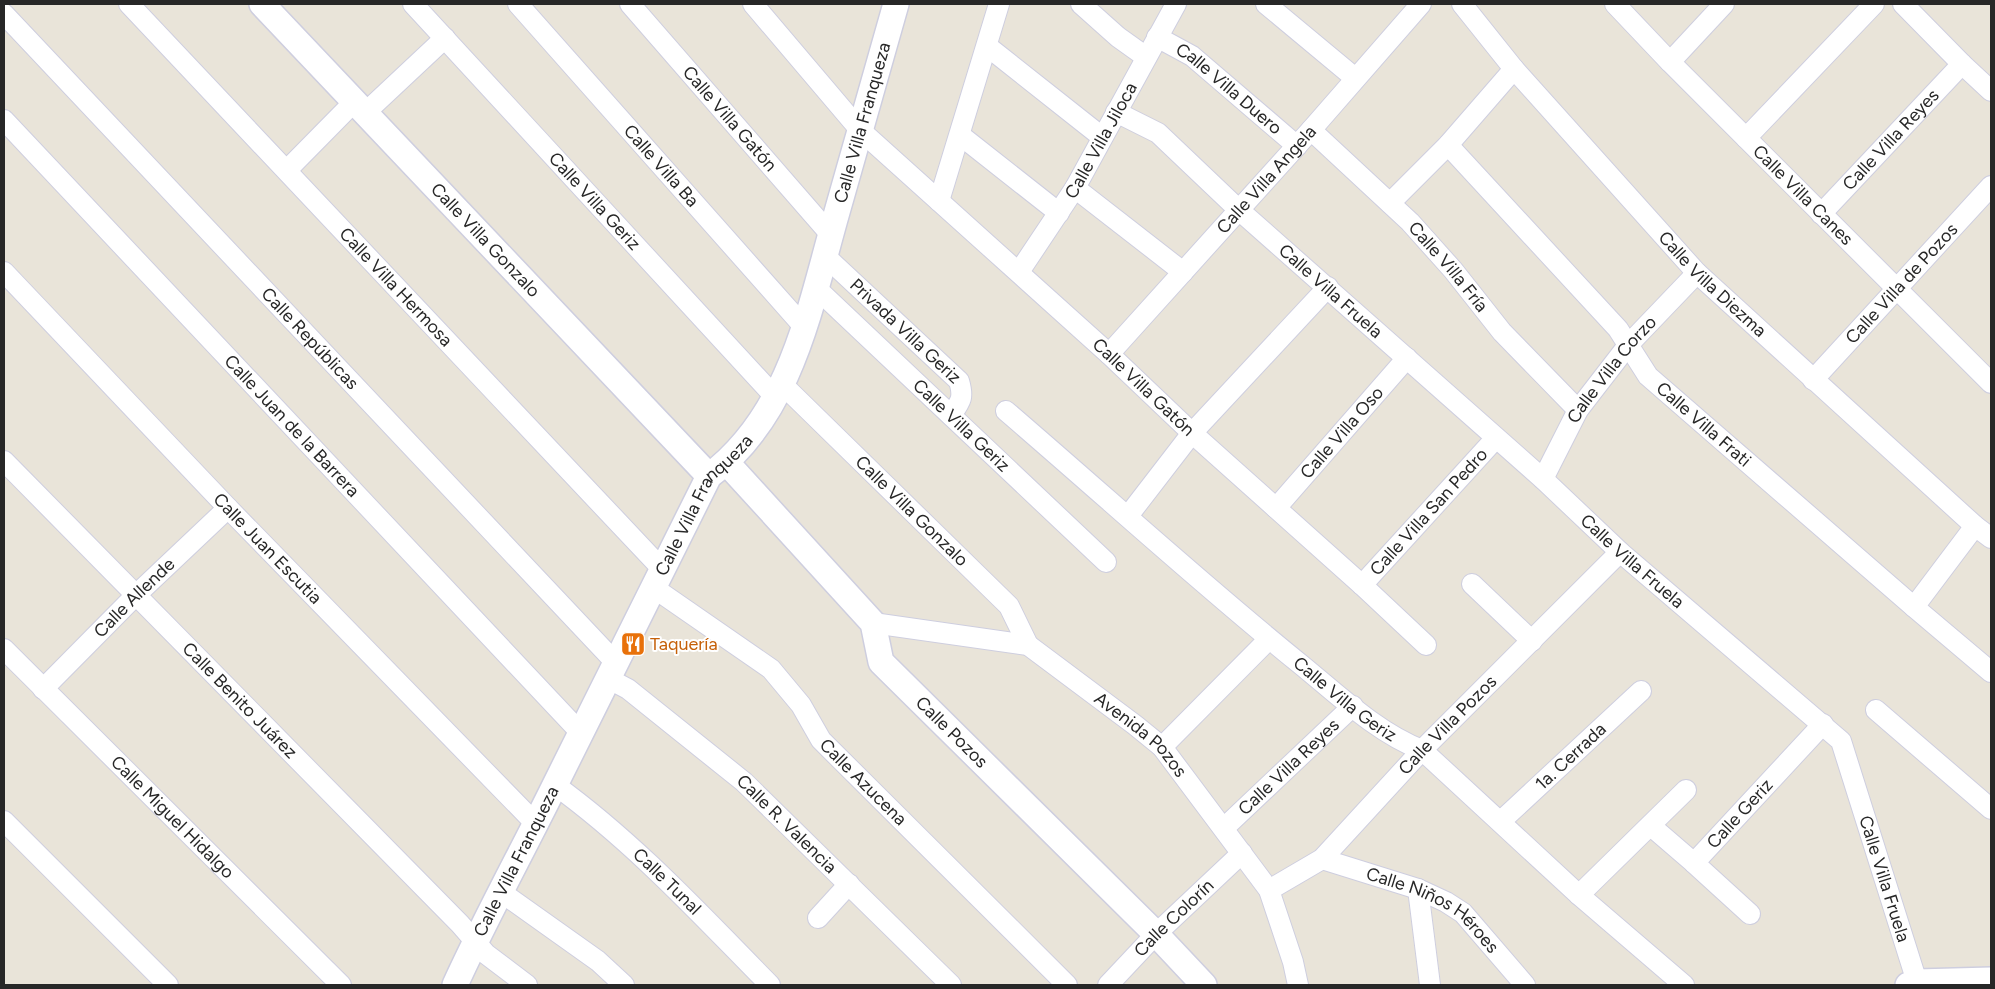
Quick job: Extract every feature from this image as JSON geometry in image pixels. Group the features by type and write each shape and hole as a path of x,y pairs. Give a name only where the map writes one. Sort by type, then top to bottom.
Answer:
{"street":[{"name":"Calle Villa Hermosa","path":"129,4 287,170 658,579"},
{"name":"Calle Villa Gonzalo","path":"262,4 718,470"},
{"name":"Calle Villa Geriz","path":"413,4 780,391"},
{"name":"Calle Villa Ba","path":"518,4 805,328"},
{"name":"Calle Villa Gatón","path":"630,4 828,245"},
{"path":"753,4 860,130"},
{"name":"Calle Villa Franqueza","path":"455,985 475,940 555,786 580,732 613,671 658,579 718,470 750,438 780,391 805,328 896,4"},
{"path":"939,201 1000,4"},
{"path":"1081,4 1118,37 1146,57"},
{"name":"Calle Villa Jiloca","path":"1019,272 1075,188 1176,4"},
{"path":"1266,4 1355,78"},
{"name":"Calle Villa Angela","path":"1109,354 1297,146 1421,4"},
{"name":"Calle Villa Diezma","path":"1462,4 1514,69 1697,272 1813,380 1975,526 1991,538"},
{"name":"Calle Villa Canes","path":"1615,4 1670,62 1991,383"},
{"path":"1670,62 1724,4"},
{"path":"1746,138 1874,4"},
{"path":"1902,4 1991,91"},
{"name":"Calle Repúblicas","path":"4,14 613,671"},
{"name":"Calle Villa Duero","path":"1157,37 1192,56 1297,146"},
{"path":"287,170 360,106 444,38"},
{"path":"987,46 1102,137"},
{"name":"Calle Villa Reyes","path":"1821,214 1962,64"},
{"path":"1390,203 1448,145 1514,69"},
{"name":"Calle Villa Fruela","path":"1116,112 1158,133 1239,210 1542,478 1620,552 1841,741 1912,984"},
{"name":"Calle Juan de la Barrera","path":"4,120 580,732"},
{"name":"Calle Villa Gatón","path":"860,130 1019,272 1109,354 1192,434 1362,585 1426,645"},
{"name":"Calle Villa Fría","path":"1311,130 1410,222 1502,332 1578,410"},
{"path":"960,135 1059,213"},
{"name":"Calle Villa Frati","path":"1448,145 1618,329 1648,376 1914,608 1991,672"},
{"name":"Calle Villa de Pozos","path":"1813,380 1991,186"},
{"path":"1075,188 1183,272"},
{"name":"Privada Villa Geriz","path":"828,245 958,381 962,392 960,402 951,415"},
{"name":"Calle Juan Escutia","path":"4,272 228,508 535,823"},
{"name":"Calle Villa Corzo","path":"1542,478 1578,410 1629,344 1697,272"},
{"path":"1128,516 1192,434 1328,287"},
{"name":"Calle Villa Geriz","path":"816,288 1106,562"},
{"name":"Calle Villa Oso","path":"1276,508 1407,358"},
{"name":"Calle Villa Gonzalo","path":"780,391 1009,606 1028,645"},
{"name":"Calle Villa Geriz","path":"1006,411 1269,639 1353,706 1402,742 1422,750 1579,895 1684,985"},
{"name":"Calle Villa San Pedro","path":"1362,585 1496,438"},
{"name":"Calle Benito Juárez","path":"4,461 475,940 486,954 527,985"},
{"path":"718,470 873,622"},
{"name":"Calle Allende","path":"43,689 136,595 228,508"},
{"path":"1914,608 1975,526"},
{"name":"Calle Villa Pozos","path":"1269,890 1322,859 1422,750 1620,552"},
{"name":"Calle Azucena","path":"658,579 772,669 801,705 821,740 1067,985"},
{"path":"1472,584 1532,641"},
{"name":"Avenida Pozos","path":"873,622 1028,645 1162,747 1269,890 1293,962 1298,985"},
{"name":"Calle Pozos","path":"873,622 881,662 1156,934 1204,985"},
{"path":"1162,747 1269,639"},
{"name":"Calle Miguel Hidalgo","path":"4,649 341,985"},
{"name":"Calle R. Valencia","path":"613,671 628,689 744,782 952,985"},
{"name":"1a. Cerrada","path":"1501,821 1641,691"},
{"name":"Calle Villa Reyes","path":"1224,828 1353,706"},
{"path":"1876,710 1991,809"},
{"name":"Calle Geriz","path":"1651,826 1694,863 1823,724"},
{"name":"Calle Tunal","path":"555,786 591,812 635,849 770,985"},
{"path":"1579,895 1686,790"},
{"path":"4,821 168,985"},
{"name":"Calle Colorín","path":"1108,985 1156,934 1242,853"},
{"name":"Calle Niños Héroes","path":"1322,859 1418,889 1464,913 1525,985"},
{"path":"1694,863 1750,914"},
{"path":"818,918 849,884"},
{"path":"1418,889 1430,985"},
{"path":"501,892 598,961 624,985"},
{"path":"1912,984 1991,980"}],"place":[{"name":"Taquería","path":"633,644"}]}
